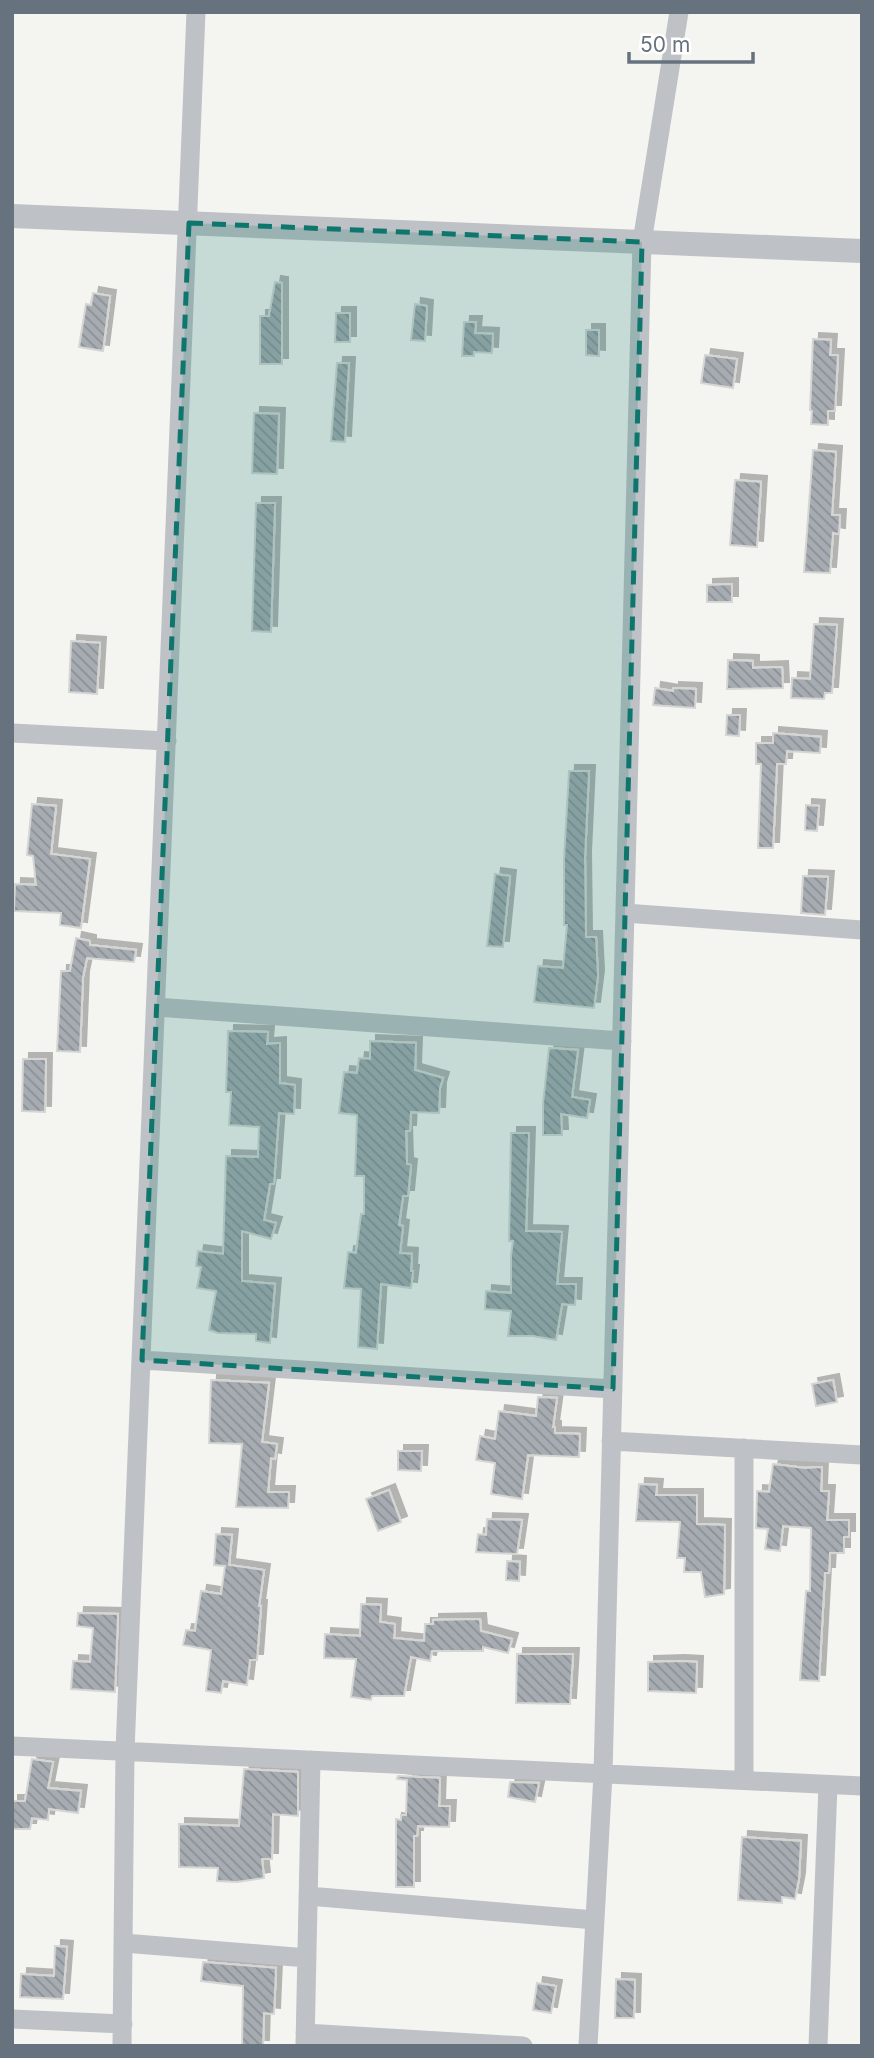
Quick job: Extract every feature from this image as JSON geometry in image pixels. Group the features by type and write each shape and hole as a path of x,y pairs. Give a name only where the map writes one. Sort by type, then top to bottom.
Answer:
{"street":[{"path":"122,2046 125,1751 196,12"},
{"path":"588,2046 603,1774 642,242 679,12"},
{"path":"12,216 862,251"},
{"path":"12,733 167,741"},
{"path":"625,913 862,930"},
{"path":"156,1007 622,1041"},
{"path":"142,1360 612,1389"},
{"path":"611,1441 862,1455"},
{"path":"744,1448 744,1780"},
{"path":"12,1746 862,1786"},
{"path":"311,1760 305,2039 523,2046"},
{"path":"818,2046 828,1784"},
{"path":"308,1896 595,1920"},
{"path":"124,1943 307,1958"},
{"path":"12,2019 123,2024"}],"highlighted area":[{"path":"189,223 642,242 613,1389 142,1360"}],"building":[{"path":"275,282 282,283 282,364 260,364 260,316 269,316"},
{"path":"93,293 110,296 103,351 79,347 86,304 91,305"},
{"path":"415,304 427,306 425,341 411,340"},
{"path":"336,313 350,313 350,342 335,342"},
{"path":"464,322 476,322 475,333 493,334 492,353 474,352 474,356 462,356"},
{"path":"586,330 599,330 599,356 586,355"},
{"path":"813,339 831,340 830,355 838,355 835,411 828,411 828,425 811,424"},
{"path":"705,355 737,359 733,388 701,383"},
{"path":"337,363 349,363 345,442 331,441"},
{"path":"254,413 279,414 277,474 252,473"},
{"path":"813,450 836,452 832,515 840,515 839,534 833,533 830,573 804,572"},
{"path":"735,480 761,482 757,547 730,545"},
{"path":"256,503 275,503 271,632 252,631"},
{"path":"732,584 732,602 707,602 707,585"},
{"path":"814,624 837,625 832,693 825,693 824,699 791,698 792,678 810,679"},
{"path":"71,641 100,643 97,694 69,692"},
{"path":"728,660 753,661 753,668 782,667 783,688 727,689"},
{"path":"655,688 673,691 673,688 696,689 695,708 653,705"},
{"path":"727,715 740,715 739,736 726,735"},
{"path":"773,733 821,737 820,753 787,751 786,764 777,764 773,848 758,848 761,764 756,764 756,743 773,743"},
{"path":"569,771 589,771 585,858 586,937 596,937 598,976 594,1008 534,1002 538,966 563,968 567,925 564,925 564,859"},
{"path":"32,804 56,806 51,854 90,859 81,928 60,925 61,913 14,911 15,884 36,885 33,856 27,855"},
{"path":"806,805 819,806 817,831 805,830"},
{"path":"495,874 510,876 503,947 487,946"},
{"path":"803,876 828,877 825,915 801,913"},
{"path":"76,938 90,941 90,945 136,950 134,962 87,958 83,977 80,1052 57,1051 61,971 70,971"},
{"path":"228,1031 268,1032 267,1044 280,1043 280,1083 295,1085 294,1114 279,1113 274,1184 270,1184 264,1220 276,1223 271,1239 242,1231 242,1281 275,1284 270,1343 256,1341 256,1334 218,1333 209,1330 216,1291 197,1288 201,1267 196,1266 198,1251 223,1254 226,1156 258,1157 259,1127 229,1125 231,1092 226,1092"},
{"path":"370,1041 416,1043 415,1070 443,1078 439,1113 411,1112 410,1131 406,1131 407,1164 411,1165 408,1196 403,1196 399,1225 403,1226 400,1253 412,1254 411,1288 381,1284 377,1349 358,1347 361,1289 344,1288 348,1252 356,1253 361,1214 364,1214 364,1176 355,1176 357,1115 339,1113 344,1072 357,1073 359,1058 370,1059"},
{"path":"549,1048 578,1050 572,1097 590,1100 587,1118 561,1114 562,1135 543,1135 543,1104"},
{"path":"23,1059 46,1059 45,1112 22,1111"},
{"path":"511,1133 529,1133 526,1231 562,1232 557,1284 576,1284 575,1305 562,1304 556,1340 508,1336 511,1311 485,1309 486,1291 511,1293"},
{"path":"211,1380 269,1383 262,1442 277,1444 275,1459 271,1458 268,1492 289,1492 288,1508 236,1507 242,1444 209,1443"},
{"path":"833,1380 837,1402 816,1406 812,1384"},
{"path":"538,1397 557,1398 553,1427 555,1433 580,1434 579,1457 528,1455 522,1499 491,1494 495,1463 476,1460 480,1436 495,1439 499,1411 536,1416"},
{"path":"398,1451 422,1451 421,1471 398,1470"},
{"path":"773,1464 822,1467 821,1491 829,1491 827,1520 849,1520 849,1537 844,1537 844,1553 830,1553 829,1573 825,1573 819,1681 800,1680 806,1591 810,1591 811,1528 783,1526 780,1551 765,1549 768,1529 756,1528 757,1491 769,1492"},
{"path":"639,1484 657,1485 656,1495 697,1495 697,1524 725,1525 724,1594 705,1597 701,1572 684,1572 685,1558 677,1558 680,1522 636,1521"},
{"path":"389,1490 401,1522 378,1531 366,1499"},
{"path":"487,1519 522,1520 517,1554 476,1552 478,1534 486,1535"},
{"path":"216,1534 232,1535 229,1565 264,1570 259,1606 257,1660 250,1660 247,1685 223,1681 221,1693 206,1691 211,1650 183,1645 186,1630 195,1631 201,1591 221,1594 225,1566 214,1565"},
{"path":"507,1561 520,1562 519,1581 506,1580"},
{"path":"361,1604 381,1605 380,1622 395,1624 394,1638 424,1641 425,1624 433,1624 433,1620 480,1619 481,1631 512,1639 508,1653 483,1647 483,1651 432,1651 430,1661 411,1657 404,1696 372,1696 371,1700 351,1697 356,1659 324,1658 325,1634 360,1636"},
{"path":"78,1613 118,1614 115,1692 71,1689 73,1661 90,1662 93,1628 77,1626"},
{"path":"517,1654 573,1654 570,1704 516,1703"},
{"path":"648,1662 697,1662 696,1693 648,1691"},
{"path":"32,1759 53,1762 48,1788 81,1791 78,1813 49,1809 48,1820 32,1818 30,1829 12,1829 12,1801 25,1801"},
{"path":"244,1769 298,1772 298,1816 273,1814 272,1859 262,1859 264,1878 237,1882 217,1881 218,1868 179,1867 179,1824 239,1826"},
{"path":"398,1776 440,1778 439,1806 450,1806 449,1827 418,1826 417,1836 414,1836 414,1887 396,1887 396,1819 401,1820 401,1815 406,1815 407,1780 397,1779"},
{"path":"510,1782 539,1783 535,1802 508,1797"},
{"path":"742,1837 801,1841 795,1899 782,1897 782,1903 738,1900"},
{"path":"55,1946 67,1947 63,1999 20,1997 21,1974 54,1976"},
{"path":"203,1962 276,1968 274,2014 264,2013 263,2046 242,2046 243,1986 201,1981"},
{"path":"616,1979 635,1980 634,2018 615,2018"},
{"path":"537,1983 556,1986 551,2013 533,2010"}]}
